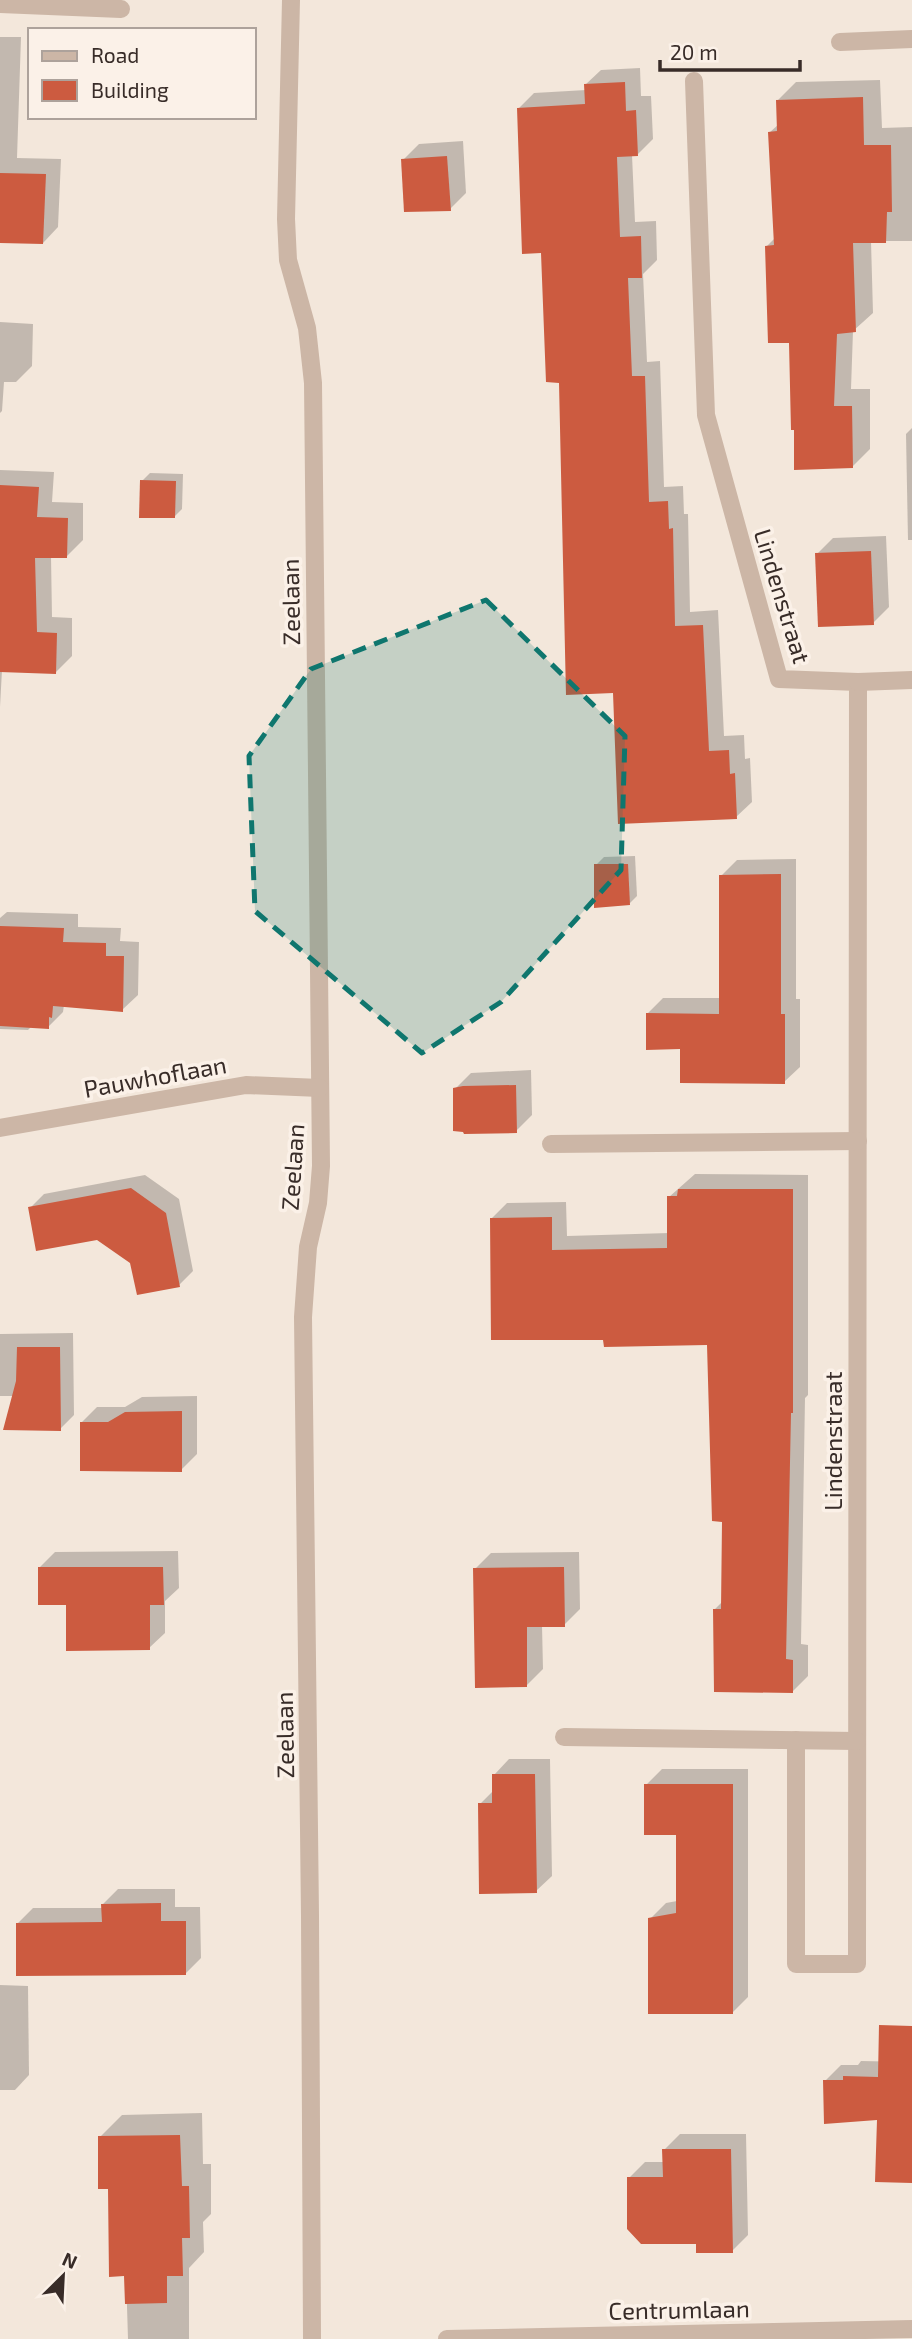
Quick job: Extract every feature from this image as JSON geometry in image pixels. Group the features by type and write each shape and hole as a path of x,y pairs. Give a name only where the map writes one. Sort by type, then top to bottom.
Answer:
{"street":[{"name":"Zeelaan","path":"290,0 286,233 288,260 307,328 313,383 321,1166 318,1203 308,1247 303,1317 312,2339"},
{"path":"0,4 121,9"},
{"path":"840,42 912,39"},
{"name":"Lindenstraat","path":"694,81 706,415 779,679 858,682 857,1964 796,1964 796,1740"},
{"path":"858,682 912,680"},
{"name":"Pauwhoflaan","path":"0,1128 246,1085 320,1088"},
{"path":"551,1144 858,1141"},
{"path":"564,1737 857,1741"},
{"name":"Centrumlaan","path":"447,2339 912,2329"}],"highlighted area":[{"path":"486,600 625,736 621,870 501,1002 422,1053 255,911 249,756 311,669"}],"building":[{"path":"625,82 626,111 636,110 638,156 617,157 620,237 641,236 642,278 628,278 632,376 645,376 649,502 668,501 669,529 673,528 675,626 703,625 709,751 729,750 730,774 735,773 737,819 618,824 613,693 566,695 559,383 546,382 541,253 522,254 517,108 585,104 584,84"},
{"path":"863,97 864,145 891,145 892,212 887,212 886,243 853,243 856,332 837,334 834,406 852,406 853,468 794,470 789,343 768,343 765,246 774,245 768,132 777,131 776,100"},
{"path":"447,156 451,211 404,212 401,159"},
{"path":"0,173 46,174 43,244 0,243"},
{"path":"140,480 176,481 175,518 139,518"},
{"path":"0,485 39,487 37,517 68,518 67,558 35,558 37,632 57,633 56,674 0,672"},
{"path":"871,551 874,625 818,627 815,553"},
{"path":"594,864 628,864 630,905 594,908"},
{"path":"781,874 781,1014 785,1014 785,1084 680,1083 680,1049 646,1050 646,1013 719,1014 719,875"},
{"path":"0,926 64,928 63,942 106,943 106,956 124,956 123,1012 53,1006 49,1029 0,1026"},
{"path":"516,1085 517,1133 464,1134 453,1131 453,1088"},
{"path":"131,1188 166,1213 180,1287 137,1295 130,1263 97,1240 36,1251 28,1207"},
{"path":"678,1189 793,1189 793,1413 786,1659 793,1660 793,1693 714,1692 713,1609 721,1609 722,1522 712,1521 707,1345 604,1347 603,1340 491,1340 490,1218 552,1217 552,1250 667,1248 667,1196 677,1196"},
{"path":"17,1347 60,1347 61,1431 3,1430 16,1381"},
{"path":"182,1411 182,1472 80,1471 80,1422 108,1422 125,1412"},
{"path":"38,1567 163,1567 164,1605 150,1605 150,1650 66,1651 66,1605 38,1605"},
{"path":"564,1567 565,1627 527,1627 527,1687 475,1688 473,1568"},
{"path":"492,1774 535,1774 537,1893 479,1894 478,1803 492,1803"},
{"path":"644,1784 733,1784 733,2014 648,2014 648,1918 676,1913 676,1835 644,1835"},
{"path":"161,1903 161,1921 186,1921 186,1975 16,1976 16,1923 102,1922 101,1904"},
{"path":"879,2025 912,2026 912,2183 875,2182 877,2120 824,2124 823,2080 843,2080 843,2076 878,2077"},
{"path":"180,2135 182,2186 189,2186 190,2238 182,2238 183,2276 167,2276 167,2303 125,2304 124,2276 109,2277 108,2189 98,2189 98,2136"},
{"path":"662,2149 731,2149 733,2253 696,2253 696,2244 641,2244 627,2229 627,2177 663,2177"}]}
